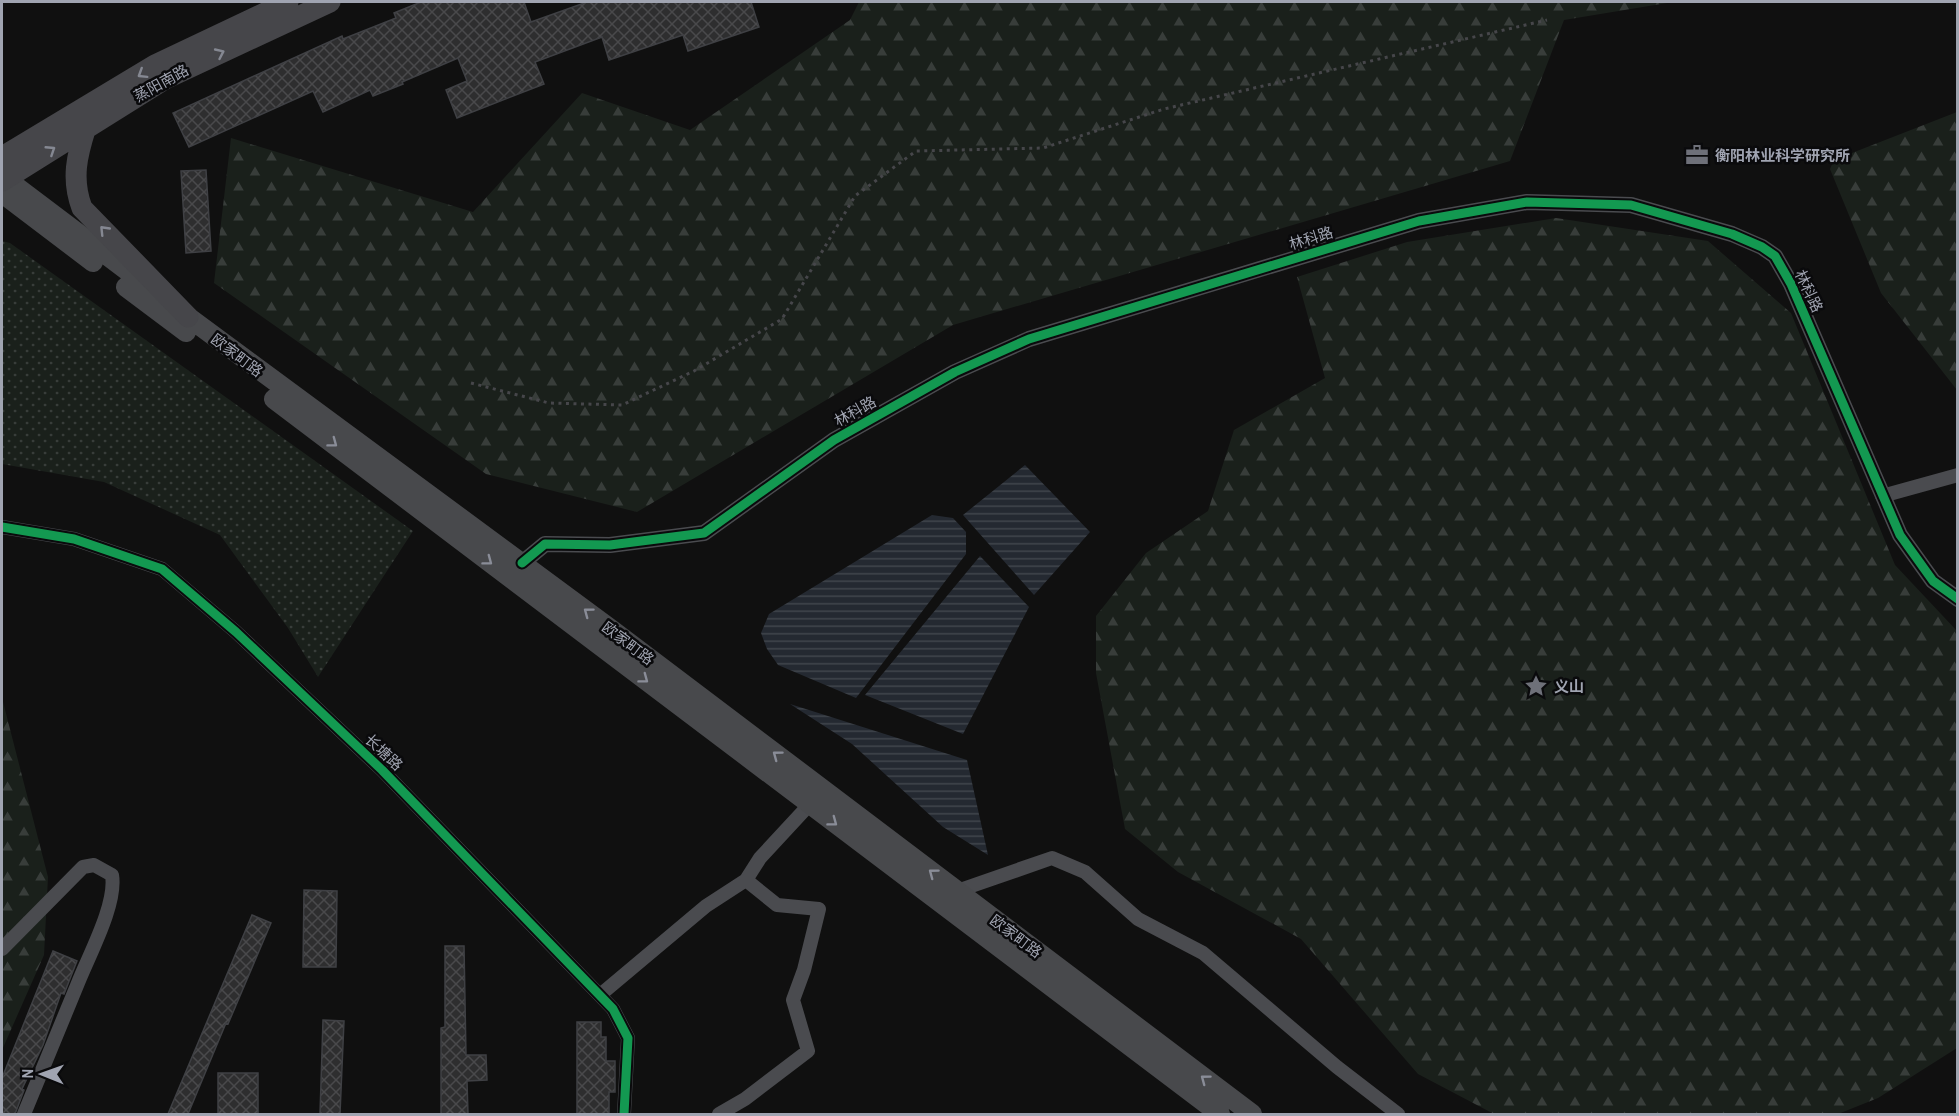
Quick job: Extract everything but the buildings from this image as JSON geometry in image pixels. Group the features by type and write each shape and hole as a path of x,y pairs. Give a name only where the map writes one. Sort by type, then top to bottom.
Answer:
{"main road":[{"name":"蒸阳南路","path":"2,157 155,65 288,2"},
{"name":"蒸阳南路","path":"3,182 86,127 165,79 330,2"},
{"path":"86,127 76,158 75,190 82,208 188,317"},
{"name":"欧家町路","path":"3,182 522,563 1252,1114"},
{"name":"欧家町路","path":"3,182 810,804 1220,1114"}],"street":[{"name":"林科路","path":"522,563 545,544 609,545 704,533 834,440 955,372 1029,339 1419,221 1527,202 1631,205 1732,234 1762,247 1775,256 1791,284 1900,536 1933,581 1958,599"},
{"path":"1882,496 1958,475"},
{"name":"长塘路","path":"2,527 74,539 162,569 236,632 382,770 613,1009 628,1038 624,1114"},
{"path":"600,995 706,906 746,880 760,858 810,804"},
{"path":"957,891 1052,858 1084,872 1138,919 1203,953 1337,1067 1398,1114"},
{"path":"2,949 83,867 94,865 112,875 114,884 111,899 99,932 24,1114"},
{"path":"719,1114 745,1099 808,1051 793,1000 808,957 819,909 777,905 746,880"}],"path":[{"path":"471,382 549,403 622,405 694,371 782,320 855,196 916,151 1043,148 1164,109 1546,20"}],"green space":[{"path":"859,2 1673,2 1564,20 1510,161 953,325 637,512 486,474 214,283 231,138 473,212 582,93 690,130 850,20"},
{"path":"1957,112 1957,390 1881,293 1830,169 1834,160"},
{"path":"1556,218 1708,241 1791,313 1895,565 1957,631 1957,1048 1878,1098 1838,1114 1494,1114 1418,1074 1301,939 1178,872 1125,829 1096,673 1096,616 1146,553 1208,511 1234,430 1325,378 1297,277 1407,242"},
{"path":"2,241 10,243 413,531 318,677 288,628 220,535 104,482 2,464"},
{"path":"2,698 48,877 44,955 2,1050"}],"shaded area":[{"path":"1025,465 1090,532 1034,595 963,515"},
{"path":"932,515 953,518 966,532 966,554 856,698 778,665 767,649 761,633 769,614"},
{"path":"980,556 1029,607 963,734 865,695"},
{"path":"790,704 967,760 988,855 943,827 852,744"}],"cycle path":[{"path":"522,563 545,544 610,545 704,533 834,440 955,372 1029,339 1419,221 1527,202 1631,205 1732,234 1762,247 1775,256 1791,284 1900,535 1933,581 1958,599"},
{"path":"2,527 74,539 162,569 236,632 382,770 613,1009 628,1038 624,1114"}],"place":[{"name":"衡阳林业科学研究所","path":"1697,155"},
{"name":"义山","path":"1536,686"}]}
